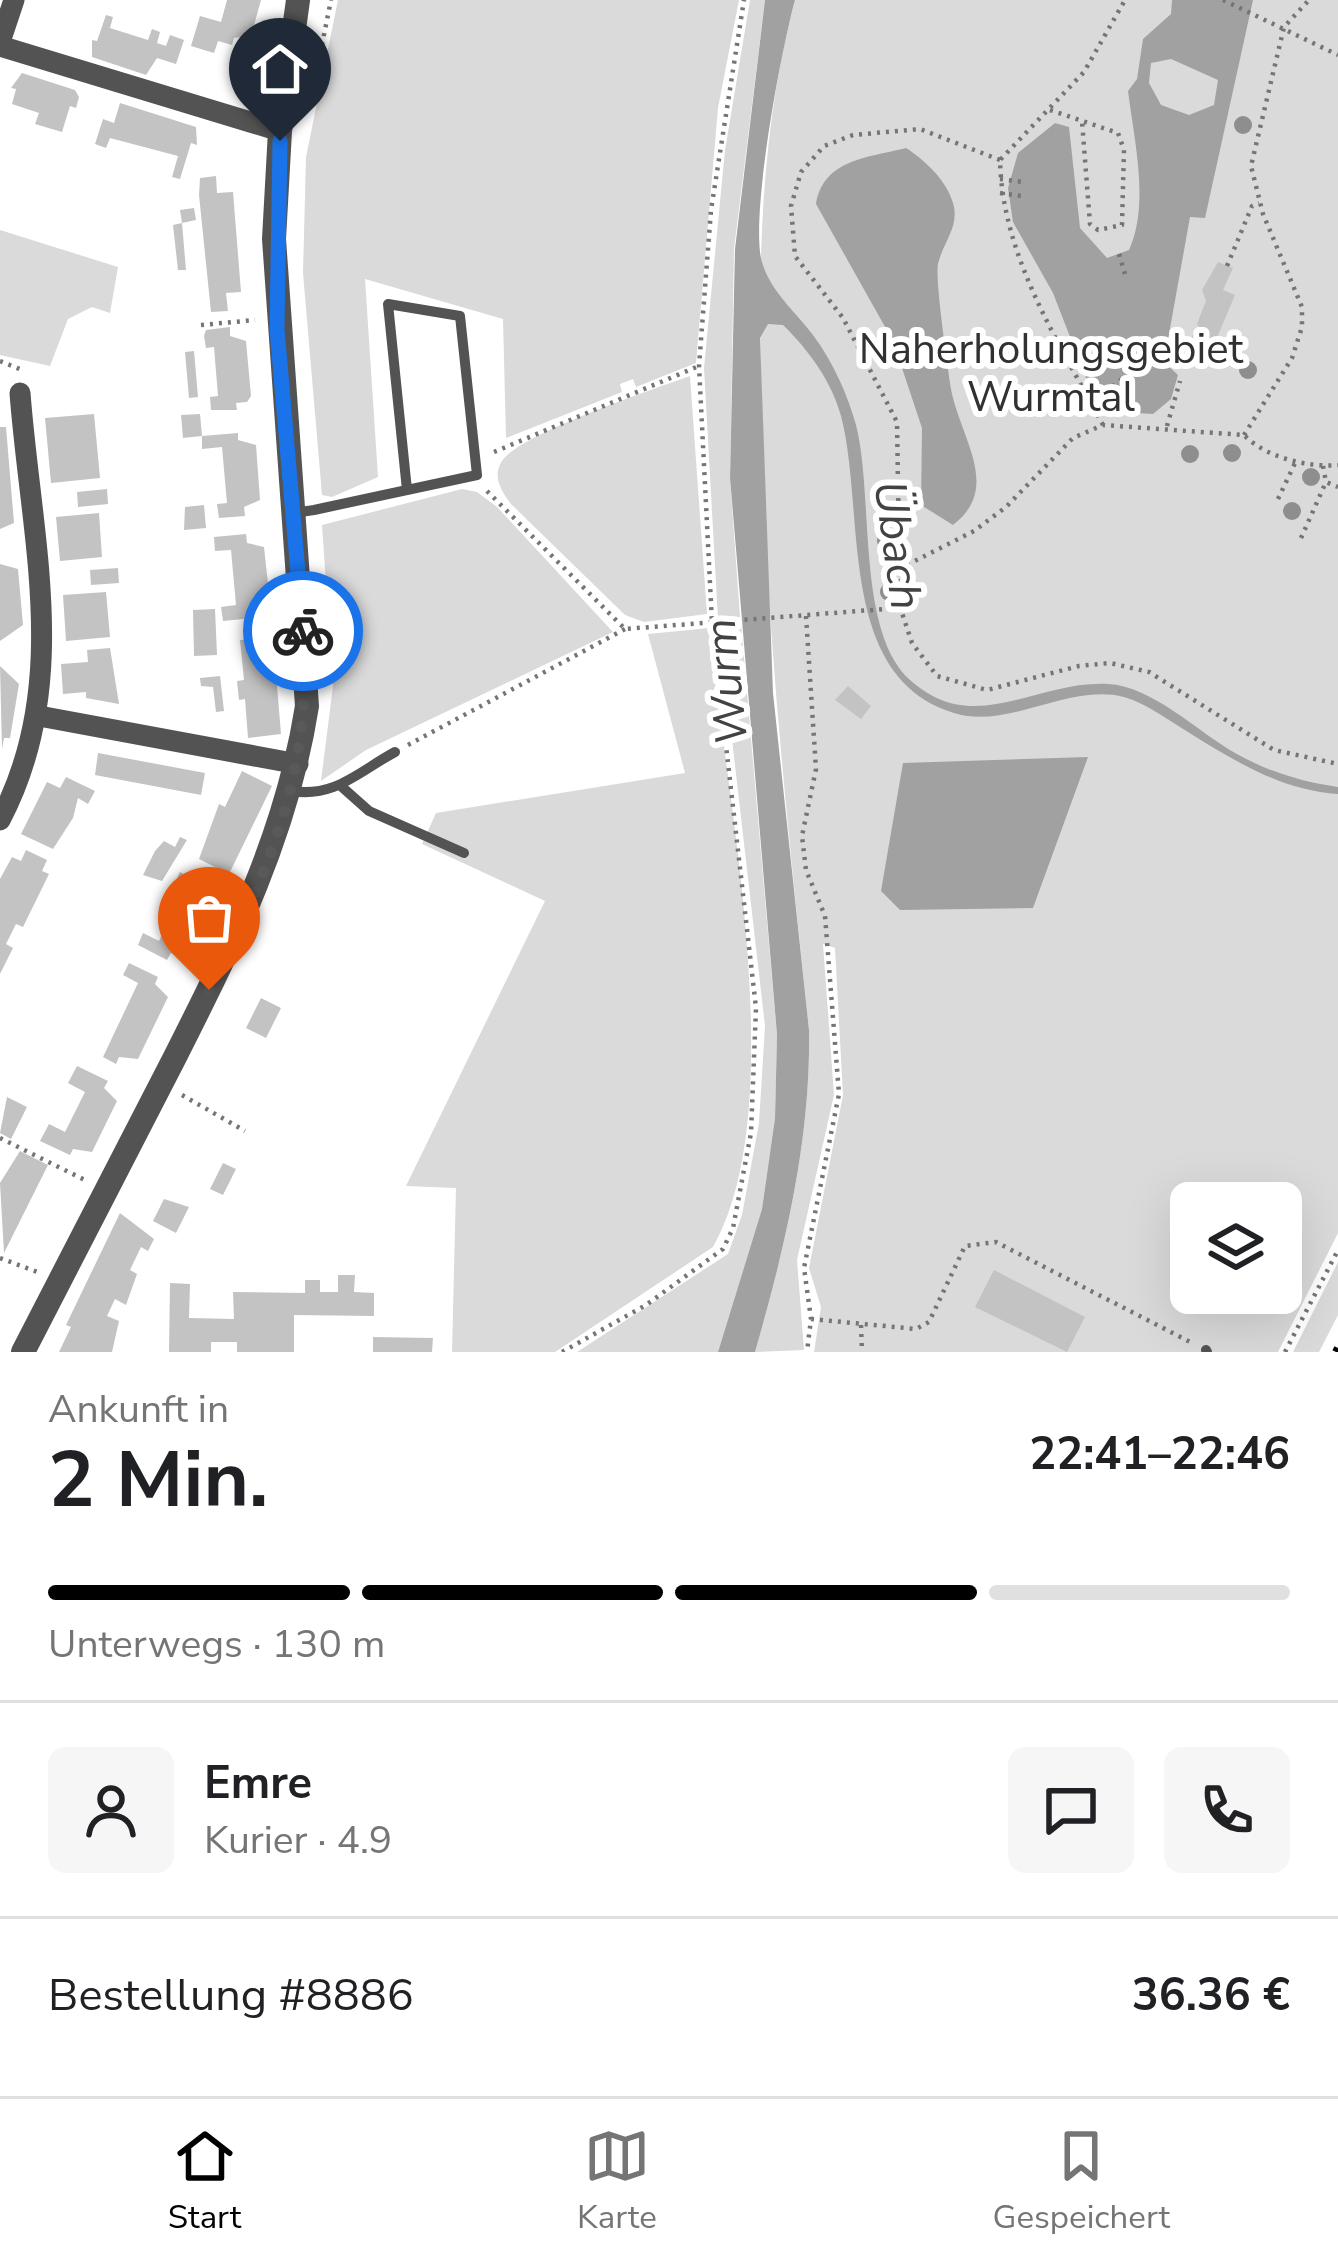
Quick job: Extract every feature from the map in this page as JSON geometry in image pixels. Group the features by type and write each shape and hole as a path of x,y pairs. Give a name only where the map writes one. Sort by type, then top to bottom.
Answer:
{"street":[{"path":"14,0 0,44 280,131"},
{"path":"23,1352 241,926 298,764 307,706 277,317 280,131 298,0"},
{"path":"0,820 39,716 44,641 20,393"},
{"path":"39,716 298,764"}],"lane":[{"path":"294,513 407,490 477,475 460,316 388,304 407,490"},
{"path":"291,791 315,795 342,788 356,772 395,752"},
{"path":"342,788 369,811 464,853"}],"path":[{"path":"562,1352 710,1263 733,1228 751,1132 758,1038 712,623 699,366 711,210 745,0"},
{"path":"1103,425 1020,262 1000,193 1000,160 1084,72 1125,0"},
{"path":"1223,0 1338,55"},
{"path":"1244,435 1292,358 1302,327 1302,307 1260,202 1251,166 1285,27 1309,0"},
{"path":"1050,110 1118,133 1124,150 1125,205 1122,225 1113,230 1098,230 1090,224 1082,121"},
{"path":"1000,160 920,129 853,135 824,146 801,172 791,206 795,256 843,318 897,422 900,608 923,660 937,676 987,690 1110,663 1169,682 1274,750 1338,764"},
{"path":"1000,179 1023,182"},
{"path":"1000,193 1022,196"},
{"path":"1226,266 1252,206 1260,202"},
{"path":"1119,254 1125,274"},
{"path":"201,325 277,317"},
{"path":"0,361 22,367"},
{"path":"625,629 477,475 494,452 699,366"},
{"path":"1091,403 1122,379"},
{"path":"1167,426 1180,381"},
{"path":"899,569 974,531 1073,438 1103,425 1244,435 1254,446 1296,460 1338,465"},
{"path":"1278,499 1296,460"},
{"path":"1301,538 1326,482 1323,466"},
{"path":"1326,482 1338,487"},
{"path":"395,752 625,629 900,608"},
{"path":"806,616 816,769 802,836 806,870 825,916 839,1094 804,1268 811,1318 807,1352"},
{"path":"161,1083 245,1131"},
{"path":"0,1138 106,1190"},
{"path":"811,1318 916,1329 929,1322 965,1246 996,1242 1206,1351"},
{"path":"1285,1352 1338,1250"},
{"path":"0,1258 59,1280"},
{"path":"860,1325 862,1352"}],"green space":[{"path":"338,0 739,0 718,108 696,363 636,387 633,379 620,384 622,392 506,438 503,319 365,279 378,477 332,497 322,495 303,273 306,157"},
{"path":"750,0 765,0 734,249 730,478 740,617 718,619 704,368 725,150"},
{"name":"Naherholungsgebiet Wurmtal","path":"795,0 1338,0 1338,1233 1302,1304 1302,1182 1170,1182 1170,1314 1297,1314 1278,1352 814,1352 821,1307 809,1268 843,1095 835,948 823,944 834,1095 797,1260 804,1350 755,1352 794,1193 806,1112 809,1030 785,794 763,479 760,300 774,99"},
{"path":"0,230 118,267 110,313 92,307 68,319 50,366 0,355"},
{"path":"690,376 707,614 644,622 625,615 511,504 501,489 498,472 513,450 533,438"},
{"path":"462,489 477,492 497,507 613,632 366,750 321,781 333,686 322,525"},
{"path":"741,624 777,1036 775,1118 762,1209 718,1352 577,1352 728,1254 742,1215 759,1123 765,1026 719,626"},
{"path":"709,628 747,945 748,1113 736,1186 713,1247 555,1352 452,1352 456,1188 406,1186 545,901 422,844 436,813 685,773 648,634"},
{"path":"1338,1262 1338,1315 1319,1352 1293,1352"}],"shaded area":[{"path":"765,0 795,0 764,163 760,252 774,287 827,356 856,425 874,595 892,657 909,679 957,705 1006,702 1081,685 1125,687 1158,701 1247,759 1285,775 1338,787 1338,794 1295,786 1255,771 1124,697 1082,696 975,717 954,713 916,694 890,665 873,628 862,587 848,455 837,403 801,345 783,325 768,324 760,338 773,693 809,1030 808,1071 794,1193 755,1352 718,1352 762,1209 775,1118 777,1035 730,478 735,249"},
{"path":"1172,0 1253,0 1205,218 1190,217 1164,362 1178,375 1171,399 1153,414 1121,412 1088,383 1053,293 1013,222 1008,188 1018,153 1055,123 1069,127 1080,228 1107,258 1129,250 1139,192 1128,91 1137,79 1143,39 1171,14","holes":["1171,59 1218,80 1214,105 1189,115 1161,105 1149,83 1151,63"]},
{"path":"906,148 941,179 955,212 938,264 938,287 950,383 976,477 968,510 953,525 921,505 922,428 893,341 816,204 821,189 838,169"},
{"path":"1088,757 1033,908 900,910 881,891 903,763"}],"building":[{"path":"227,0 261,0 251,36 234,38 232,45 218,41 214,53 191,46 200,16 221,22"},
{"path":"106,15 113,17 110,28 148,40 152,29 160,32 157,43 166,46 170,35 184,40 176,64 157,58 146,75 92,57 92,40 97,41"},
{"path":"22,73 75,90 79,97 76,108 70,106 62,132 35,124 39,113 12,104 16,89 11,88"},
{"path":"120,103 196,127 197,145 191,143 180,179 172,177 178,156 110,138 106,148 95,144 103,119 114,123"},
{"path":"216,176 217,193 233,192 241,292 226,293 228,311 211,312 199,195 200,178"},
{"path":"194,208 196,220 182,223 180,210"},
{"path":"182,223 186,270 178,270 173,225"},
{"path":"1218,262 1233,268 1223,290 1235,295 1208,359 1185,350 1195,331 1204,334 1197,324 1206,301 1202,290"},
{"path":"230,327 230,336 246,341 251,396 247,402 236,403 237,410 211,410 210,397 218,396 214,347 206,348 204,336 206,330"},
{"path":"194,351 198,397 189,398 185,352"},
{"path":"94,414 100,478 51,483 45,418"},
{"path":"200,414 202,436 183,438 181,415"},
{"path":"0,427 6,427 14,523 0,529"},
{"path":"238,433 238,440 256,445 260,500 244,507 245,516 219,518 217,504 227,503 222,447 202,449 202,436"},
{"path":"107,489 108,504 78,507 77,492"},
{"path":"204,505 206,528 184,530 185,507"},
{"path":"99,513 102,557 60,561 56,517"},
{"path":"246,534 247,543 264,547 270,602 253,610 254,618 223,621 221,607 236,605 231,550 215,551 214,537"},
{"path":"0,564 18,569 23,625 0,641"},
{"path":"118,568 119,583 91,585 90,570"},
{"path":"106,592 110,637 66,641 63,595"},
{"path":"215,609 217,655 194,656 193,610"},
{"path":"273,638 281,734 248,738 245,699 239,700 237,681 244,680 240,640"},
{"path":"110,648 119,704 86,698 86,692 63,694 61,664 88,662 87,650"},
{"path":"0,666 19,684 10,738 4,738 2,749"},
{"path":"220,676 224,711 216,712 213,687 201,686 200,678"},
{"path":"848,686 871,706 861,719 835,700"},
{"path":"98,753 205,773 201,795 95,775"},
{"path":"242,771 272,786 229,874 199,859 219,804 225,807"},
{"path":"66,777 95,791 88,804 78,798 73,818 53,849 21,834 47,782 60,788"},
{"path":"180,837 187,840 162,881 143,875 164,841 175,847"},
{"path":"26,850 47,860 42,871 49,874 23,927 16,924 6,944 13,948 0,974 0,879 12,857 21,861"},
{"path":"180,872 205,885 201,892 214,905 189,955 171,953 167,960 138,945 143,933 159,941 183,892 173,887"},
{"path":"129,963 158,977 155,984 168,997 138,1059 119,1057 116,1064 103,1057 138,983 123,975"},
{"path":"261,998 281,1008 266,1038 246,1028"},
{"path":"77,1066 108,1081 104,1088 117,1101 92,1152 73,1149 70,1155 40,1141 49,1124 65,1132 85,1092 68,1083"},
{"path":"7,1097 27,1107 11,1139 0,1133"},
{"path":"20,1151 48,1165 4,1253 0,1183"},
{"path":"223,1163 236,1169 223,1195 210,1189"},
{"path":"164,1199 189,1207 176,1233 153,1221"},
{"path":"120,1213 154,1239 148,1251 141,1247 130,1270 137,1274 126,1305 115,1299 107,1316 119,1321 112,1352 59,1352 71,1327 66,1325"},
{"path":"994,1270 1085,1317 1067,1352 975,1307"},
{"path":"338,1275 355,1275 354,1292 374,1293 374,1316 294,1315 294,1352 237,1352 237,1342 211,1342 211,1352 169,1352 170,1283 190,1284 189,1318 234,1319 233,1292 305,1293 305,1280 320,1280 320,1292 338,1292"},
{"path":"373,1337 433,1338 432,1352 373,1352"}],"railway":[{"path":"1336,1352 1338,1348"}],"way so far":[{"path":"209,990 267,863 291,791 307,706 303,631"}],"route":[{"path":"280,141 274,238 277,329 303,631"}],"water label":[{"name":"Übach","path":"899,545"},
{"name":"Wurm","path":"725,682"}]}
